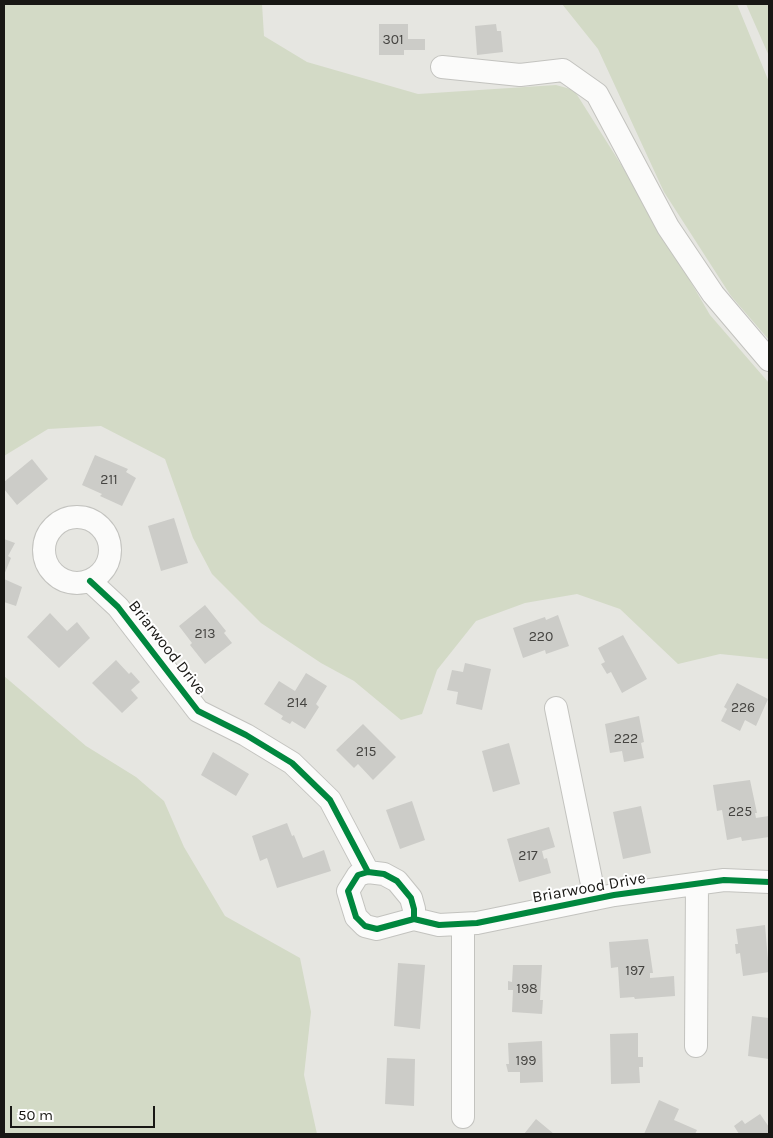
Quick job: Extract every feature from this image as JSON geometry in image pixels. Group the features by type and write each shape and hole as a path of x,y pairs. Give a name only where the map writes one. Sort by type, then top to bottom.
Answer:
{"street":[{"path":"442,67 520,75 563,70 597,94 668,227 713,294 769,360"},
{"name":"Briarwood Drive","path":"90,582 118,607 198,711 246,735 292,763 330,800 368,872 358,876 348,891 356,917 365,926 378,929 414,920 439,926 477,923 595,899 724,880 769,882"},
{"name":"Briarwood Drive","path":"556,708 595,899"},
{"path":"368,872 384,874 397,881 411,898 414,920"},
{"path":"696,1046 697,884"},
{"path":"463,924 463,1117"}],"green space":[{"path":"4,4 262,4 264,36 307,62 418,94 556,85 574,90 639,193 710,315 769,383 769,659 720,654 678,664 620,609 577,594 525,603 476,621 437,670 422,714 401,720 354,681 321,663 261,623 212,574 193,538 165,459 101,426 48,429 4,456"},
{"path":"562,4 737,4 769,82 769,340 731,296 664,192 598,49"},
{"path":"746,4 769,4 769,56"},
{"path":"4,676 86,746 136,777 164,801 184,847 225,916 300,958 311,1012 304,1075 317,1134 4,1134"}],"building":[{"path":"379,24 408,24 408,39 425,39 425,50 404,50 404,55 379,55"},
{"path":"496,24 497,31 501,31 503,52 477,55 475,26"},
{"path":"95,455 128,469 126,472 136,478 122,506 82,485"},
{"path":"32,459 48,479 17,505 4,489 4,482"},
{"path":"174,518 188,563 161,571 148,526"},
{"path":"4,539 15,543 8,556 11,558 4,575"},
{"path":"4,579 22,587 16,606 4,602"},
{"path":"205,605 226,631 224,633 232,643 205,664 190,645 192,643 179,626"},
{"path":"50,613 67,631 77,622 90,638 59,668 27,637"},
{"path":"558,615 569,646 546,654 545,650 523,658 513,628 545,617 546,620"},
{"path":"623,635 647,679 622,693 611,672 607,674 601,664 605,662 598,648"},
{"path":"116,660 129,674 131,672 140,682 131,690 138,698 122,713 92,683"},
{"path":"465,663 491,669 482,710 456,704 458,692 447,690 452,670 463,672"},
{"path":"306,673 327,686 316,704 319,707 305,729 292,721 290,724 281,719 283,716 264,704 279,681 295,691"},
{"path":"737,683 768,699 756,726 745,720 740,731 721,721 727,709 724,707"},
{"path":"639,716 644,742 641,743 644,758 624,762 622,751 610,753 605,724"},
{"path":"363,724 396,757 373,780 358,764 354,768 336,750"},
{"path":"509,743 520,784 493,792 482,751"},
{"path":"213,752 249,774 236,796 201,775"},
{"path":"750,780 757,813 755,813 756,818 769,816 769,837 742,841 741,837 727,840 722,810 717,811 713,785"},
{"path":"412,801 425,840 400,849 386,810"},
{"path":"641,806 651,853 623,859 613,812"},
{"path":"287,823 303,858 324,850 331,871 277,888 267,858 260,861 252,836"},
{"path":"549,827 555,847 542,851 544,859 547,858 551,873 519,882 507,839"},
{"path":"765,925 769,972 743,976 740,953 736,954 735,944 738,944 736,929"},
{"path":"648,939 653,973 650,973 650,978 674,976 675,996 635,999 634,997 620,998 618,967 611,968 609,942"},
{"path":"398,963 425,965 420,1029 394,1026"},
{"path":"513,965 542,965 540,1000 543,1000 542,1014 512,1012 513,990 508,990 508,981 512,982"},
{"path":"752,1016 769,1018 769,1059 748,1056"},
{"path":"638,1033 638,1057 643,1057 643,1067 639,1067 640,1083 611,1084 610,1034"},
{"path":"542,1041 543,1082 520,1083 520,1072 508,1072 506,1064 509,1064 508,1043"},
{"path":"387,1058 415,1059 414,1106 385,1104"},
{"path":"659,1100 679,1109 674,1120 697,1130 695,1134 644,1134"},
{"path":"760,1114 769,1127 769,1134 739,1134 734,1126 742,1120 745,1124"},
{"path":"536,1119 554,1134 524,1134"}],"cycle path":[{"path":"90,581 118,607 198,711 246,735 292,763 330,800 368,872"},
{"path":"414,919 411,898 397,881 384,874 368,872 358,875 348,891 356,917 365,926 377,929 414,919 439,925 477,923 614,895 724,880 769,882"}]}
